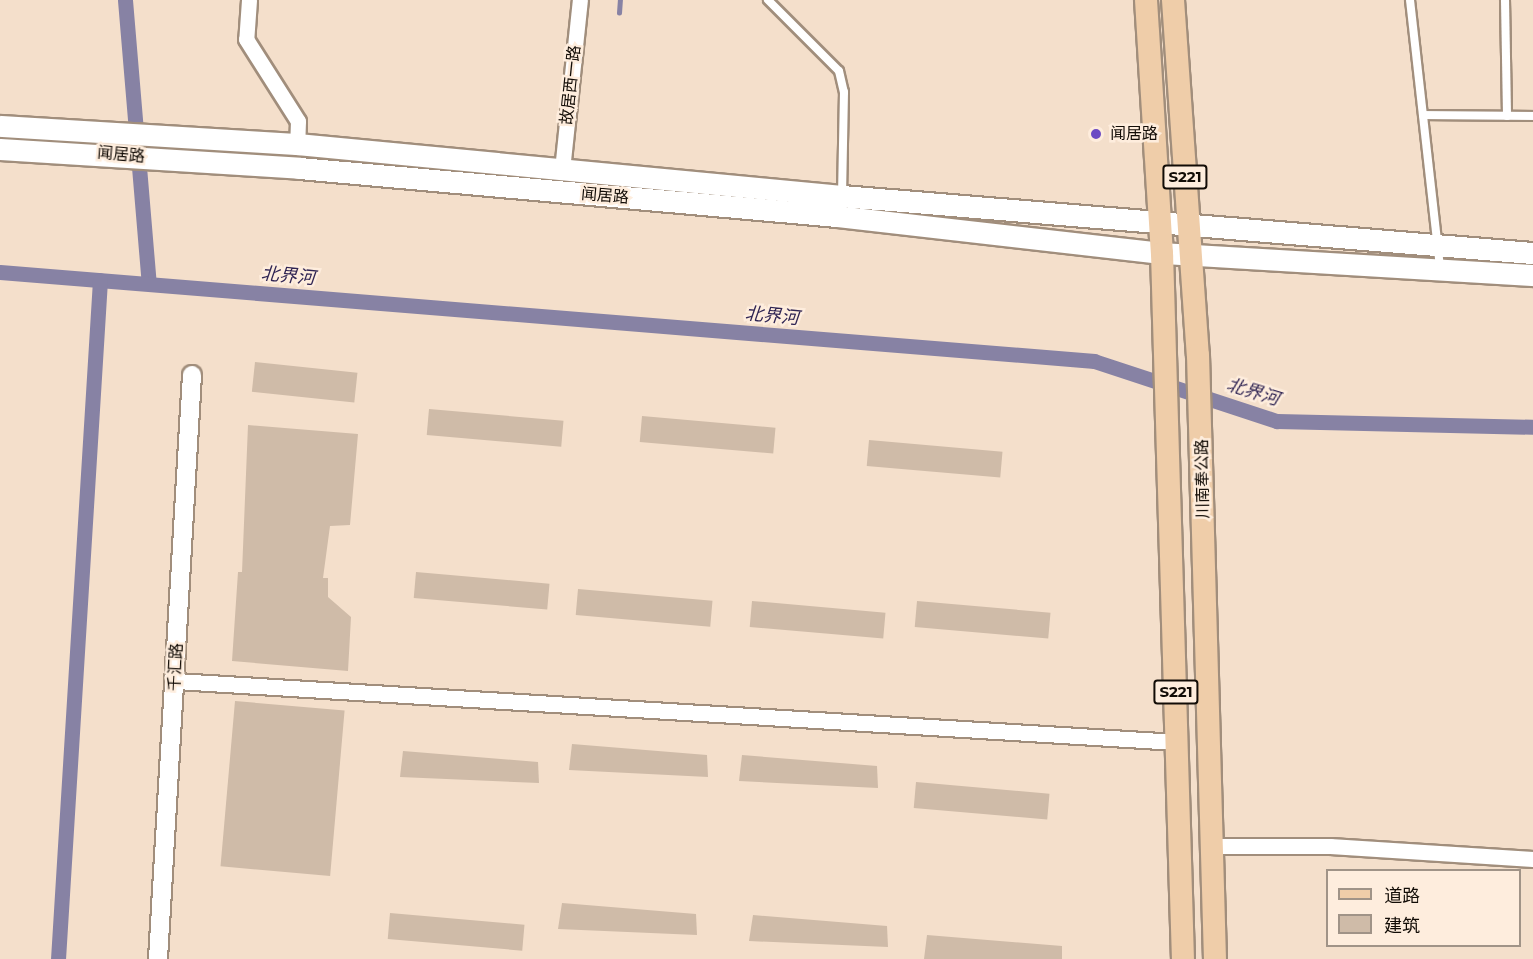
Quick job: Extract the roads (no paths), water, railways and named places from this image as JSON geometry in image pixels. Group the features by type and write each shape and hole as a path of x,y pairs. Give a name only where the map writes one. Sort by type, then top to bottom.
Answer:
{"main road":[{"name":"川南奉公路","path":"1146,0 1162,253 1169,425 1184,959"},
{"name":"川南奉公路","path":"1173,0 1202,440 1215,959"},
{"path":"0,126 97,142 178,135 297,144 562,170 839,206 1160,221 1439,259 1533,254"},
{"name":"闻居路","path":"0,149 97,142 182,160 839,206 1162,253 1439,259 1533,275"}],"street":[{"path":"249,0 246,39 298,121 297,144"},
{"name":"故居西一路","path":"562,170 580,0"},
{"name":"千汇路","path":"158,959 176,681 192,375"},
{"path":"176,681 1178,742"},
{"path":"1211,846 1330,846 1533,859"}],"lane":[{"path":"768,0 839,70 844,92 839,206"},
{"path":"1410,0 1439,259"},
{"path":"1505,0 1507,116"},
{"path":"1423,116 1533,116"}],"waterway":[{"path":"125,0 149,283"},
{"path":"619,13 620,0"},
{"name":"北界河","path":"0,272 1094,361 1277,421 1533,427"},
{"path":"58,959 100,280"}],"place":[{"name":"闻居路","path":"1096,134"}]}
